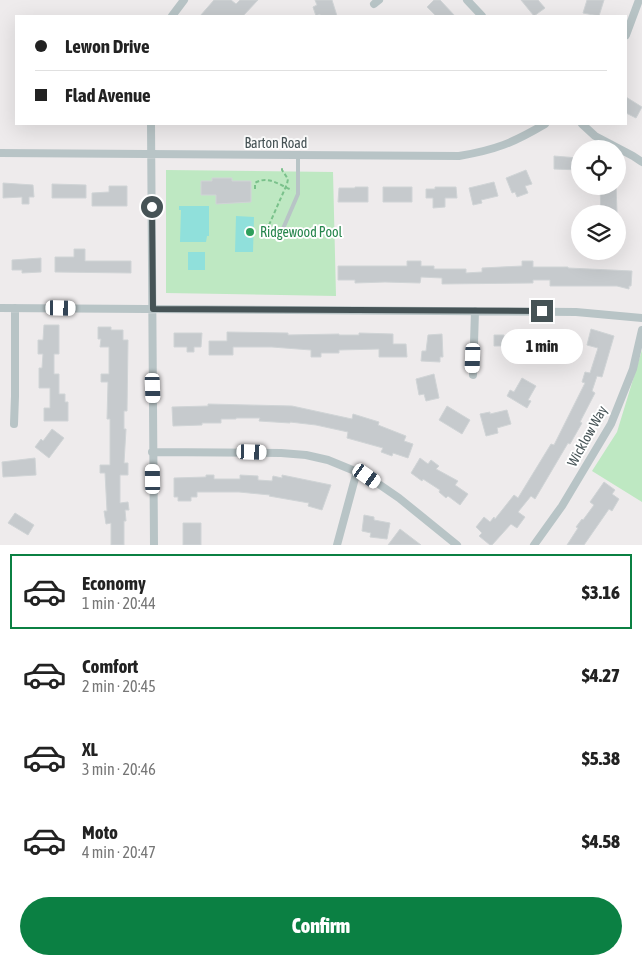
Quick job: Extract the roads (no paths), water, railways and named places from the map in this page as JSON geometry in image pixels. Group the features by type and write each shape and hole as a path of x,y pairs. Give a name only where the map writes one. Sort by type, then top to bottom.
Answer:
{"street":[{"path":"173,15 184,0"},
{"path":"467,0 481,15"},
{"path":"627,32 639,0"},
{"path":"152,125 152,452 154,545"},
{"name":"Barton Road","path":"0,153 459,156 488,151 519,140 543,125"},
{"path":"583,125 596,136 642,162"},
{"path":"0,308 576,312 642,318"},
{"path":"14,424 15,308"},
{"path":"473,375 475,311"},
{"name":"Wicklow Way","path":"534,545 562,506 612,424 633,369 642,330"},
{"path":"152,452 238,452 306,455 328,460 367,476 399,498 457,545"},
{"path":"337,545 357,472"}],"lane":[{"path":"282,231 298,193 298,156"}],"water":[{"path":"179,206 209,206 209,236 207,236 206,242 180,242 181,210 179,210"},
{"path":"236,216 254,217 253,252 235,252"},
{"path":"188,252 205,252 205,270 188,270"}],"place":[{"name":"Ridgewood Pool","path":"250,232"}]}
